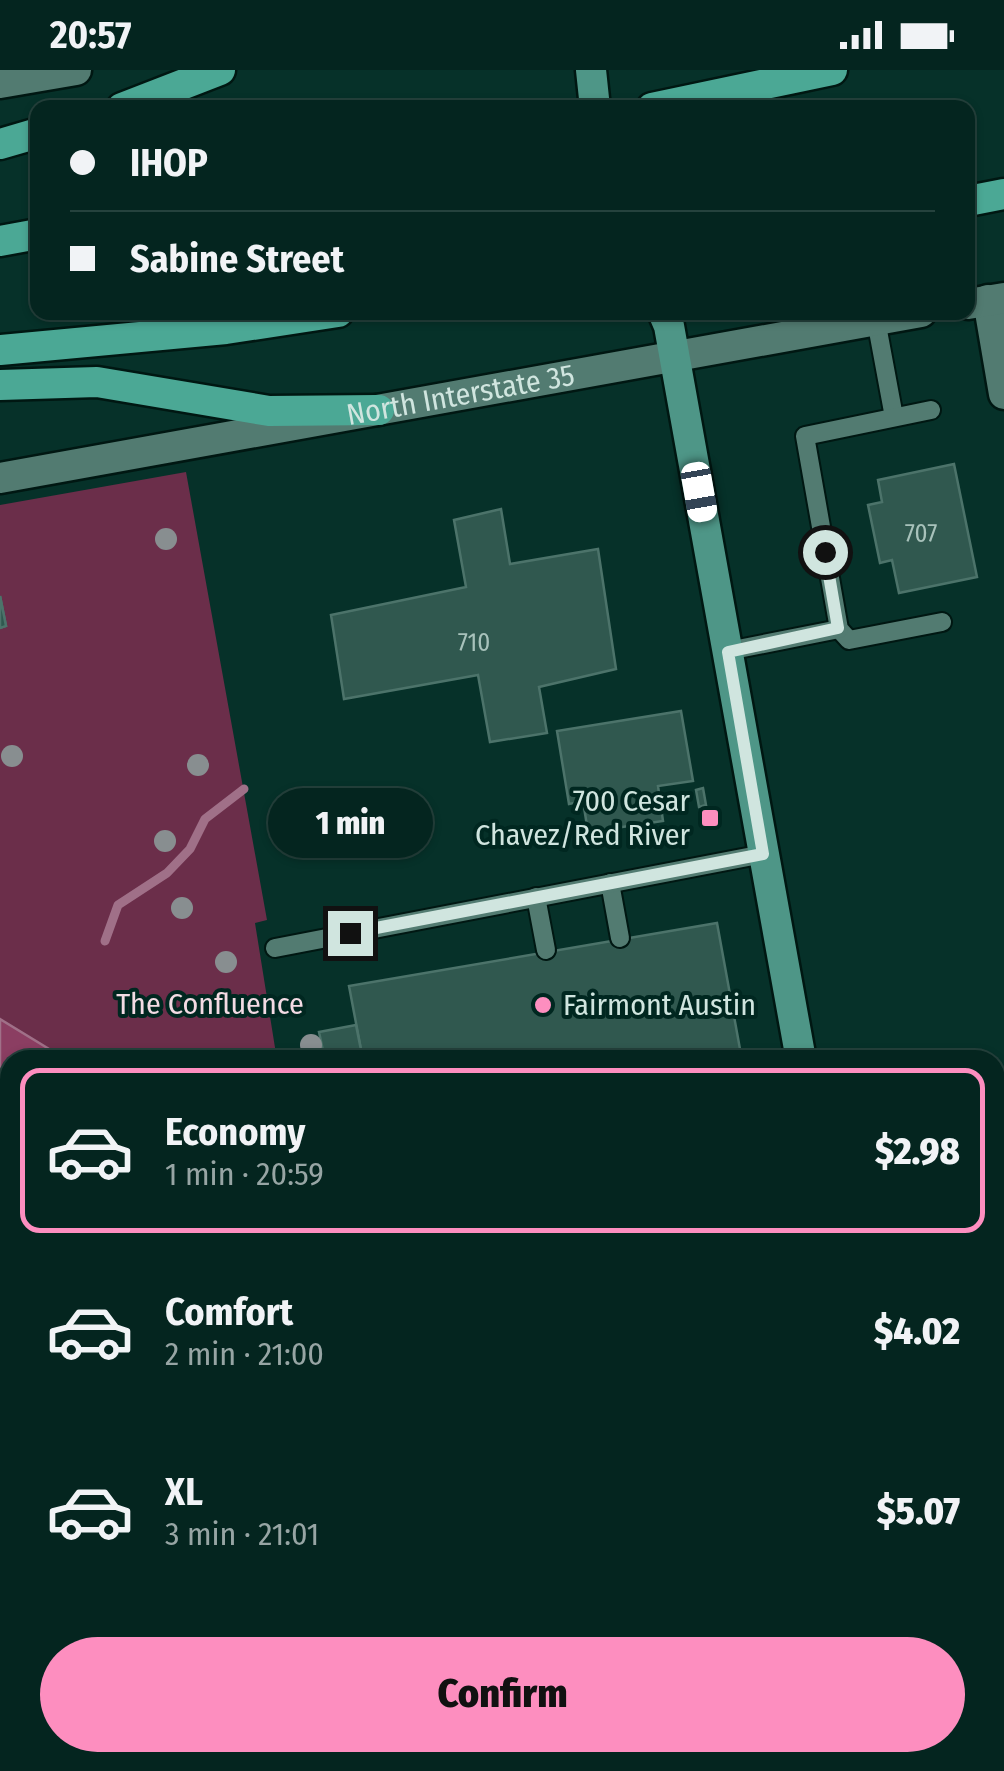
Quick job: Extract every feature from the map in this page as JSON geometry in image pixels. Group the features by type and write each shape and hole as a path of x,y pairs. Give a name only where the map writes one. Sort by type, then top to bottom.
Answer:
{"highway":[{"path":"143,100 220,70"},
{"path":"691,100 832,70"},
{"path":"0,144 30,135"},
{"path":"975,200 1004,194"},
{"path":"0,241 30,235"},
{"path":"0,350 285,320"},
{"path":"0,385 97,382 269,411 379,410"}],"main road":[{"path":"0,83 76,70"},
{"path":"591,70 594,100"},
{"path":"987,301 1004,394"},
{"path":"666,320 798,1050"},
{"name":"North Interstate 35","path":"0,478 876,320"}],"lane":[{"path":"876,320 894,418"},
{"path":"931,410 805,436 838,628 850,640 942,622"},
{"path":"728,652 838,628"},
{"path":"275,948 763,854"},
{"path":"610,883 620,938"},
{"path":"536,897 546,950"}],"green space":[{"name":"The Confluence","path":"186,472 267,920 255,923 275,1050 0,1050 0,505"}],"shaded area":[{"path":"0,1019 51,1050 0,1050"}],"building":[{"path":"954,464 977,577 899,593 892,560 880,563 868,505 882,502 878,480"},
{"path":"501,509 510,564 598,549 616,669 539,687 547,733 490,742 478,675 344,699 331,615 466,587 454,520"},
{"path":"0,596 6,626 0,628"},
{"path":"0,596 6,626 0,628"},
{"path":"681,711 693,781 658,786 663,821 588,832 583,801 569,804 557,731"},
{"path":"703,788 706,805 699,807 696,790"},
{"name":"Fairmont Austin","path":"717,923 740,1050 361,1050 349,986"},
{"path":"356,1025 361,1050 323,1050 319,1032"}],"waterway":[{"path":"105,941 118,905 167,873 190,849 205,819 244,789"}],"place":[{"name":"700 Cesar Chavez/Red River","path":"710,818"},
{"name":"Fairmont Austin","path":"543,1005"}],"route":[{"path":"350,933 763,854 728,652 838,628 825,552"}]}
